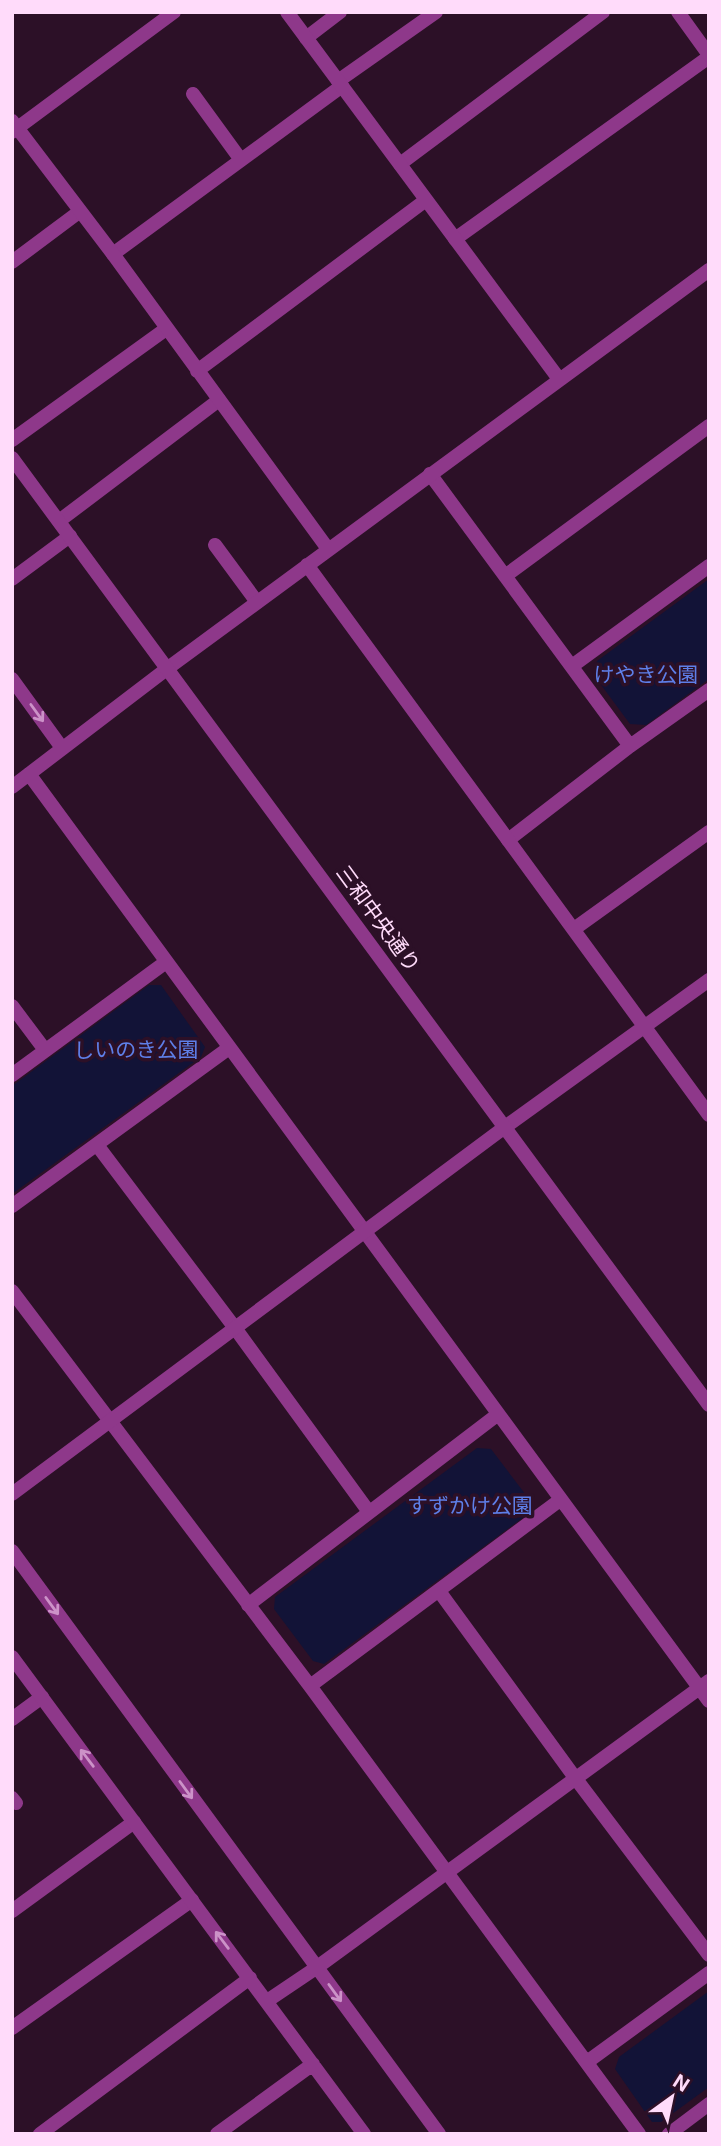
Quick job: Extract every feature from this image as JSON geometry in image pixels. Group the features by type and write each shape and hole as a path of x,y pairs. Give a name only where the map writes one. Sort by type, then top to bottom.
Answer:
{"street":[{"path":"174,12 14,127 113,254 328,549"},
{"path":"287,12 559,379"},
{"path":"306,38 340,12"},
{"path":"113,254 436,12"},
{"path":"400,164 603,12"},
{"path":"455,239 709,56 678,12"},
{"path":"193,94 241,160"},
{"path":"197,371 426,200"},
{"path":"12,262 79,212"},
{"path":"12,787 167,668 709,270"},
{"path":"12,440 166,330"},
{"path":"59,521 219,400"},
{"path":"505,576 709,426"},
{"name":"三和中央通り","path":"12,458 709,1405"},
{"path":"430,474 630,746"},
{"path":"12,579 70,536"},
{"path":"215,545 257,602"},
{"path":"307,565 709,1115"},
{"path":"572,666 709,566"},
{"path":"12,679 62,748"},
{"path":"508,840 630,746 709,690"},
{"path":"29,774 497,1415 704,1684 709,1701"},
{"path":"574,929 709,832"},
{"path":"12,1075 166,962"},
{"path":"12,1494 505,1127 709,980"},
{"path":"12,1006 46,1050"},
{"path":"12,1206 229,1048"},
{"path":"97,1145 369,1512"},
{"path":"12,1291 310,1686 639,2134"},
{"path":"248,1605 497,1415"},
{"path":"310,1686 561,1500"},
{"path":"12,1551 439,2134"},
{"path":"439,1591 709,1955"},
{"path":"12,1657 364,2134"},
{"path":"267,2001 704,1684"},
{"path":"12,1719 42,1697"},
{"path":"12,1911 134,1822"},
{"path":"12,2028 192,1900"},
{"path":"587,2062 709,1973"},
{"path":"40,2134 250,1978"},
{"path":"216,2134 313,2064"},
{"path":"669,2134 709,2105"}],"green space":[{"name":"けやき公園","path":"709,579 709,679 646,725 630,724 593,674 597,661"},
{"name":"しいのき公園","path":"149,985 161,985 205,1047 201,1057 12,1194 12,1086"},
{"name":"すずかけ公園","path":"477,1448 491,1449 532,1503 528,1514 324,1664 313,1661 274,1609 275,1597"},
{"path":"709,1991 709,2087 661,2122 652,2122 615,2069 619,2057"}]}
